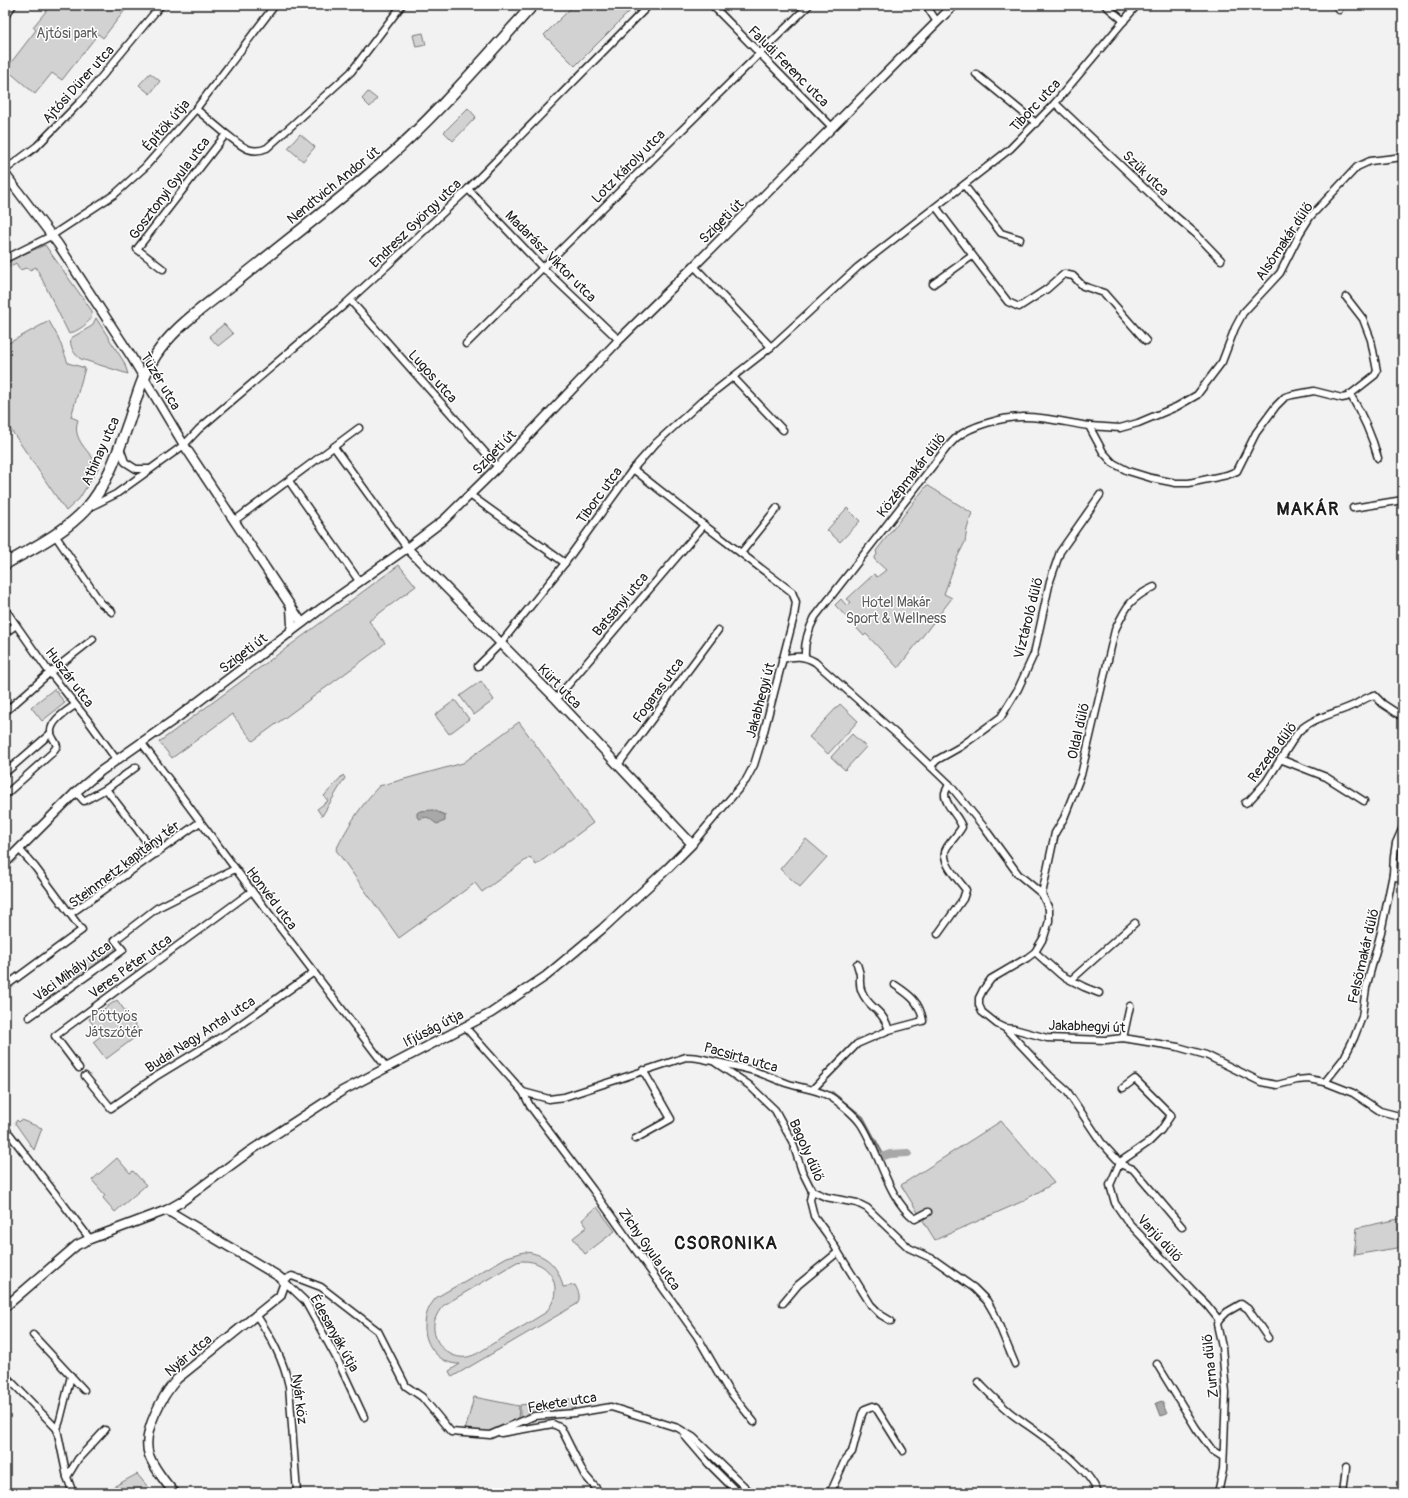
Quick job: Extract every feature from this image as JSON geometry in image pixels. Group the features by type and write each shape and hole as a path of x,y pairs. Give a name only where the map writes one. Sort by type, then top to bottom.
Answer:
{"main road":[{"name":"Nendtvich Andor út","path":"144,378 150,363 173,335 206,305 381,164 431,117 533,5"},
{"name":"Athinay utca","path":"7,559 55,535 86,508 104,482 144,378"}],"street":[{"path":"5,16 13,5"},
{"name":"Ajtósi Dürer utca","path":"5,170 38,146 84,98 161,5"},
{"name":"Építők útja","path":"5,260 52,236 115,194 145,167 196,109 275,5"},
{"name":"Gosztonyi Gyula utca","path":"196,109 226,134 250,150 267,148 351,72 402,5"},
{"name":"Endresz György utca","path":"86,508 116,494 184,445 211,419 350,300 468,189 649,5"},
{"name":"Faludi Ferenc utca","path":"712,5 832,127"},
{"name":"Lotz Károly utca","path":"466,344 809,5"},
{"path":"926,5 937,22"},
{"name":"Szigeti út","path":"5,863 76,792 116,760 236,674 302,623 444,520 470,496 619,340 954,5"},
{"path":"1105,5 1124,21"},
{"name":"Tiborc utca","path":"478,666 501,643 565,563 633,469 656,443 702,401 771,347 858,267 1010,149 1055,103 1137,5"},
{"path":"976,74 1036,123"},
{"name":"Szűk utca","path":"1055,103 1160,204 1196,234 1220,260"},
{"name":"Gosztonyi Gyula utca","path":"163,269 137,250 226,134"},
{"name":"Alsómakár dűlő","path":"1089,426 1120,428 1138,424 1176,407 1197,395 1222,362 1235,328 1243,313 1280,273 1300,233 1310,217 1357,167 1370,161 1403,157"},
{"name":"Tüzér utca","path":"5,174 52,236 144,378 184,445 302,623"},
{"path":"964,185 1001,233 1020,239"},
{"name":"Madarász Viktor utca","path":"468,189 543,268 619,340"},
{"path":"936,207 1008,302 1019,307 1047,289 1064,274 1073,276 1083,286 1104,293 1146,341"},
{"path":"932,284 972,256"},
{"path":"694,266 771,347"},
{"path":"1089,426 1103,452 1113,463 1128,471 1151,478 1176,483 1190,483 1227,475 1238,471 1256,433 1276,406 1285,397 1314,391 1342,398 1347,397 1375,375 1377,371 1371,340 1363,319 1346,297"},
{"name":"Lugos utca","path":"350,300 498,467"},
{"path":"733,377 783,430"},
{"path":"1350,394 1365,422 1378,458"},
{"name":"Középmakár dűlő","path":"805,657 804,649 807,634 815,617 945,450 956,438 971,428 1005,419 1022,417 1046,419 1089,426"},
{"path":"234,521 359,428"},
{"path":"120,443 121,452 125,462 136,469 150,469"},
{"path":"334,447 407,548"},
{"path":"633,469 792,592 796,602 794,616 782,660"},
{"path":"288,481 359,581"},
{"name":"Víztároló dűlő","path":"931,766 937,760 966,743 1001,717 1005,712 1018,690 1034,654 1050,581 1060,552 1100,495"},
{"path":"470,496 565,563"},
{"path":"1353,508 1403,500"},
{"path":"741,554 777,508"},
{"name":"Batsányi utca","path":"556,699 704,525"},
{"path":"55,535 101,603 112,612"},
{"name":"Kürt utca","path":"407,548 556,699 692,844"},
{"name":"Oldal dűlő","path":"1042,894 1055,833 1064,818 1081,775 1115,630 1123,612 1132,600 1141,593 1154,587"},
{"name":"Tüzér utca","path":"290,606 292,625 290,633"},
{"name":"Huszár utca","path":"5,609 50,673 116,760"},
{"path":"5,633 16,625"},
{"name":"Fogaras utca","path":"618,765 718,630"},
{"path":"5,712 92,639"},
{"name":"Jakabhegyi út","path":"692,844 746,780 750,773 762,739 782,660 796,656 805,657 815,662 931,766 949,784 983,826 1018,874 1042,894 1049,909 1049,921 1044,937 1035,952 1019,964 991,980 979,998 979,1005 982,1012 996,1024 1004,1028 1014,1029 1047,1038 1065,1040 1106,1040 1123,1038 1178,1048 1206,1055 1268,1084 1277,1085 1308,1078 1325,1082 1353,1093 1380,1111 1403,1117"},
{"name":"Rezeda dűlő","path":"1245,803 1266,782 1292,740 1304,727 1315,720 1354,705 1374,695 1383,704 1403,717"},
{"path":"5,773 51,734 57,719 75,705"},
{"path":"5,795 52,753 57,746 51,734"},
{"name":"Honvéd utca","path":"141,742 235,869 386,1067"},
{"path":"1280,759 1326,777 1364,801"},
{"path":"76,792 84,801 106,789 136,767"},
{"path":"938,934 963,899 966,890 947,864 944,855 946,848 962,827 960,821 946,799 945,792 949,784"},
{"path":"106,789 156,854"},
{"name":"Steinmetz kapitány tér","path":"7,985 82,930 70,914 200,822"},
{"name":"Felsőmakár dűlő","path":"1325,1082 1344,1058 1362,1018 1366,988 1381,932 1393,874 1396,843 1403,827"},
{"name":"Ifjúság útja","path":"5,1307 77,1245 167,1210 197,1191 250,1151 342,1091 465,1027 546,976 602,929 692,844"},
{"path":"19,849 35,867 70,914"},
{"name":"Váci Mihály utca","path":"29,1016 123,950 115,940 157,908 235,869"},
{"path":"1393,874 1396,877 1403,879"},
{"name":"Veres Péter utca","path":"79,1068 55,1036 252,891"},
{"path":"1071,980 1134,923"},
{"path":"1035,952 1062,975 1099,993"},
{"path":"857,964 860,977 859,984 862,993 886,1020 889,1030"},
{"name":"Budai Nagy Antal utca","path":"85,1076 111,1108 155,1077 234,1030 314,972"},
{"path":"812,1089 857,1044 889,1030 922,1021 921,1010 910,994 895,985"},
{"path":"1123,1038 1130,1006"},
{"path":"465,1027 523,1092"},
{"name":"Varjú dűlő","path":"1004,1028 1066,1091 1101,1142 1122,1165 1133,1169 1182,1227"},
{"name":"Pacsirta utca","path":"523,1092 549,1099 564,1097 686,1057 698,1056 755,1072 790,1084 812,1089 828,1096 853,1114 861,1123 868,1136 891,1187 906,1213 915,1220 928,1212"},
{"name":"Bagoly dűlő","path":"715,1062 749,1085 775,1110 792,1141 802,1171 812,1192 826,1197 856,1203 867,1208 909,1248 933,1259 974,1288 987,1301 994,1313 1015,1364"},
{"path":"635,1139 671,1119 643,1070"},
{"path":"1120,1162 1149,1142 1162,1130 1171,1115 1135,1079 1123,1088"},
{"name":"Zichy Gyula utca","path":"523,1092 530,1106 593,1190 697,1336 727,1388 754,1422"},
{"path":"530,1106 536,1096"},
{"path":"5,1128 90,1239"},
{"name":"Varjú dűlő","path":"1120,1162 1110,1185 1115,1203 1128,1222 1207,1304 1219,1320"},
{"path":"812,1192 810,1200 814,1216 871,1305 881,1315 891,1321"},
{"name":"Édesanyák útja","path":"167,1210 283,1280 305,1301 337,1359 364,1417"},
{"path":"783,1303 798,1285 838,1252"},
{"name":"Fekete utca","path":"283,1280 292,1276 321,1287 378,1331 406,1386 422,1397 451,1432 490,1435 534,1416 575,1413 611,1407 678,1428 693,1438 751,1493"},
{"name":"Nyár utca","path":"173,1492 152,1462 148,1450 149,1432 161,1401 177,1379 280,1296 284,1285 283,1280"},
{"name":"Zurna dűlő","path":"1218,1493 1223,1470 1226,1393 1222,1347 1218,1331 1219,1320 1227,1312 1241,1304 1248,1308 1268,1338"},
{"name":"Nyár köz","path":"257,1316 272,1339 286,1372 289,1386 297,1493"},
{"path":"32,1335 84,1390"},
{"path":"1157,1364 1196,1428 1212,1450 1223,1457"},
{"path":"5,1375 56,1429 67,1477 73,1493"},
{"path":"56,1429 60,1420 71,1376"},
{"path":"978,1382 1016,1417 1030,1426 1081,1468 1092,1480 1098,1493"},
{"path":"829,1493 833,1488 845,1460 852,1452 858,1424 865,1409 873,1406 876,1408 902,1450"},
{"path":"490,1435 553,1424 560,1428 584,1474 600,1493"},
{"path":"678,1428 709,1464 738,1493"},
{"path":"67,1477 78,1459 105,1430"},
{"path":"1343,1493 1346,1467"}],"green space":[{"name":"Ajtósi park","path":"51,5 129,5 103,38 98,34 62,80 52,73 35,94 6,69 36,30 33,27"},
{"path":"574,5 636,5 575,66 544,35"},
{"path":"423,33 426,45 416,47 413,35"},
{"path":"150,73 160,81 150,94 139,85"},
{"path":"368,92 377,99 370,107 362,99"},
{"path":"468,108 476,117 453,141 444,132"},
{"path":"300,134 315,147 303,161 288,148"},
{"path":"45,245 92,311 92,315 88,322 81,328 69,334 36,267 30,270 26,268 20,270 16,263 5,269 5,262"},
{"path":"96,318 124,362 128,374 81,359 71,347 71,338 92,326"},
{"path":"49,321 58,337 68,363 85,368 71,417 78,420 77,434 79,439 99,467 79,499 66,511 5,421 5,345"},
{"path":"224,324 233,334 218,346 209,336"},
{"name":"Hotel Makár Sport & Wellness","path":"927,485 972,513 965,542 957,558 944,594 952,598 898,668 866,634 864,636 835,605 841,599 847,606 851,602 847,599 874,574 877,577 886,570 874,559 877,554 876,551"},
{"path":"847,508 860,521 840,542 827,530"},
{"path":"399,565 416,586 369,621 385,643 377,650 253,741 232,714 172,758 159,742"},
{"path":"481,681 494,700 474,715 460,696"},
{"path":"54,689 65,703 42,721 31,707"},
{"path":"455,700 469,719 449,734 435,715"},
{"path":"840,704 858,721 828,754 809,737"},
{"path":"519,722 593,823 536,865 530,857 482,892 475,883 399,938 336,850 345,833 355,816 379,786 463,763"},
{"path":"852,734 866,747 845,770 831,757"},
{"path":"343,775 345,778 322,816 317,809 328,801 324,796"},
{"path":"806,839 827,857 800,887 780,869"},
{"path":"110,943 116,951 100,963 94,955"},
{"path":"92,956 98,964 75,980 70,972"},
{"name":"Pöttyös Játszótér","path":"117,1000 141,1033 106,1059 93,1042 101,1036 89,1019"},
{"path":"17,1120 19,1122 21,1120 42,1128 34,1150 15,1123"},
{"path":"1001,1121 1054,1183 1021,1202 935,1240 901,1185"},
{"path":"117,1158 130,1173 133,1171 146,1185 115,1212 103,1198 105,1195 92,1180"},
{"path":"597,1207 615,1231 585,1254 573,1238 587,1227 582,1220"},
{"path":"1403,1218 1403,1247 1354,1255 1357,1228"},
{"path":"524,1252 539,1255 545,1258 555,1267 563,1287 575,1285 579,1295 578,1302 577,1304 452,1377 449,1371 460,1364 446,1361 430,1347 425,1333 425,1322 428,1310 437,1297 507,1257","holes":["517,1262 532,1262 548,1271 553,1278 555,1287 554,1295 551,1304 545,1313 471,1356 455,1356 446,1351 438,1343 434,1325 436,1316 444,1305"]},
{"path":"474,1397 519,1406 518,1420 489,1433 465,1431"},
{"path":"579,1398 574,1411 520,1420 520,1405"},
{"path":"137,1474 153,1493 102,1493"}],"shaded area":[{"path":"433,810 445,815 445,821 437,824 429,818 419,819 417,817 417,813 420,811"},
{"path":"1162,1401 1167,1414 1161,1416 1156,1403"}],"waterway":[{"path":"832,1092 863,1117 884,1156"},
{"path":"884,1156 890,1154 908,1153"}],"district":[{"name":"MAKÁR","path":"1308,509"},
{"name":"CSORONIKA","path":"726,1243"}]}
